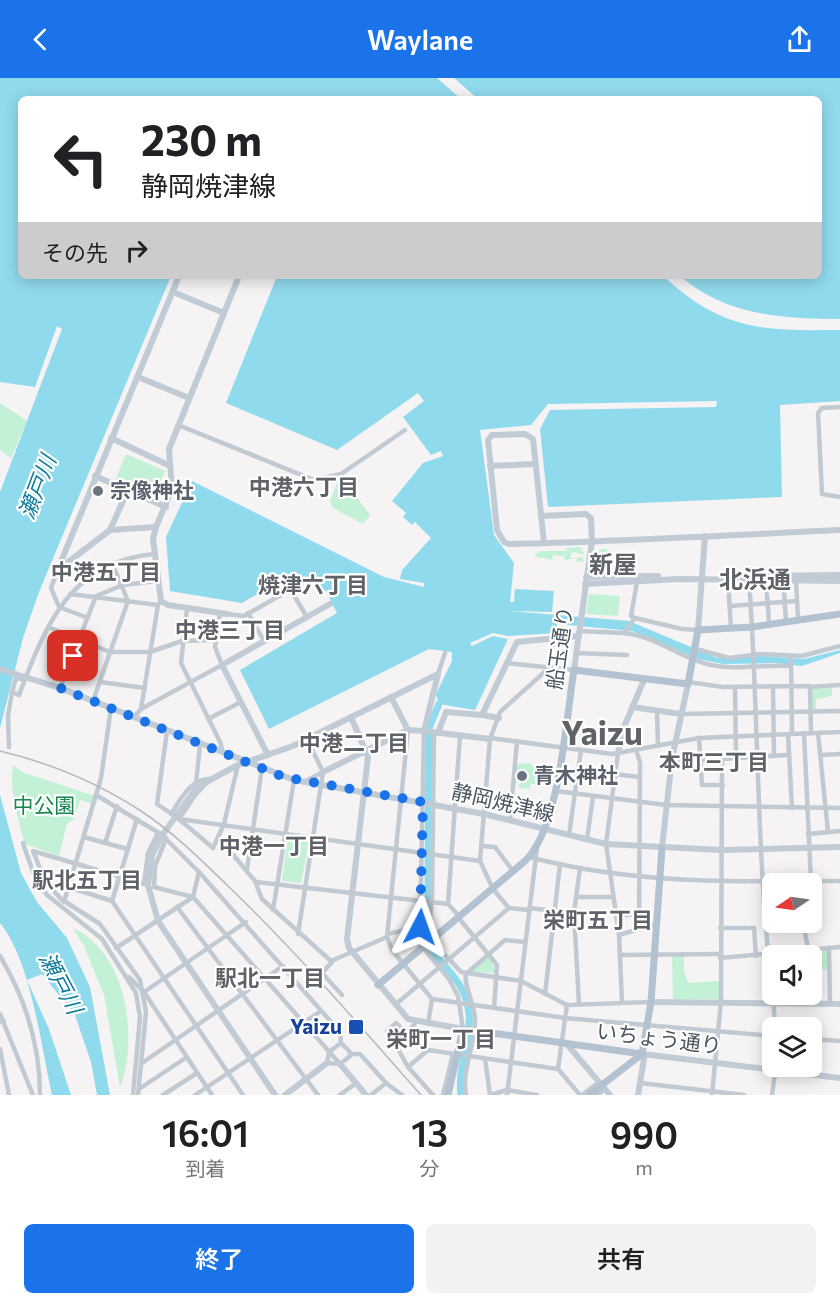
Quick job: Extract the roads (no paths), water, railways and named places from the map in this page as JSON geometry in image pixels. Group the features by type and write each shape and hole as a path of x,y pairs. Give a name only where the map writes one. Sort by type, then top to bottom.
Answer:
{"main road":[{"path":"574,670 644,680 688,683 698,630 752,627 798,618 840,614"},
{"name":"船玉通り","path":"378,985 513,871 532,858 544,829 555,791 574,670"},
{"path":"590,1095 642,1054 651,1002 662,848"},
{"path":"448,1095 457,1055 469,1030"},
{"name":"いちょう通り","path":"469,1030 642,1054"}],"street":[{"path":"88,618 60,607 51,588 178,279"},
{"path":"141,709 159,603 154,554 156,527 172,489 168,465 169,449 238,279"},
{"path":"172,292 224,313"},
{"path":"138,377 189,398"},
{"path":"840,407 822,408 818,413 822,494 840,497"},
{"path":"178,425 314,480 341,474 405,430"},
{"path":"543,543 530,436 492,435 488,440 498,534 504,542 509,544 543,543 592,541 840,530"},
{"path":"111,438 168,465"},
{"path":"490,466 535,464"},
{"path":"95,476 166,507"},
{"path":"58,569 110,531 128,490"},
{"name":"船玉通り","path":"541,516 590,514 592,541 574,670"},
{"path":"110,531 156,527"},
{"path":"633,619 698,630 705,536"},
{"path":"12,692 19,694 24,676 48,627 70,594 90,574 112,563 154,554"},
{"path":"93,701 128,600 112,563"},
{"path":"586,581 840,575"},
{"path":"586,581 637,582 703,578 840,581"},
{"path":"728,580 731,628"},
{"path":"749,580 764,873"},
{"path":"766,580 769,623"},
{"path":"783,580 786,620"},
{"path":"796,580 798,618"},
{"path":"60,688 96,597 123,585 157,581"},
{"path":"625,632 633,619 631,616 637,582"},
{"path":"70,594 159,603 242,616 300,584"},
{"path":"290,589 307,617"},
{"path":"730,606 798,601"},
{"path":"134,717 141,709 330,604"},
{"path":"187,608 181,663 222,752"},
{"path":"248,613 264,641"},
{"path":"224,614 215,640 215,651 268,755 263,769 247,869"},
{"path":"48,627 110,652 150,652 182,641 215,640"},
{"path":"483,715 517,642 553,639 579,632 625,632 658,642 694,659 720,666 791,666"},
{"path":"509,908 493,889 480,861 490,739 500,712 549,668 553,639"},
{"path":"696,650 729,658 754,655 802,657 840,646"},
{"path":"576,652 627,655"},
{"path":"445,653 438,674 424,802 423,901 420,927 462,1004 469,1030"},
{"path":"791,656 788,755 792,808"},
{"path":"506,663 574,670"},
{"name":"静岡焼津線","path":"0,669 60,688 294,780 456,808 606,844 721,850 840,848"},
{"path":"146,884 157,844 190,795 210,779 238,765 307,739 438,674"},
{"path":"9,747 8,716 12,692 16,678 24,676"},
{"path":"622,1002 618,934 606,844 618,753 632,707 644,680"},
{"path":"100,682 145,688"},
{"path":"662,848 674,743 688,683 735,687 840,685"},
{"path":"810,686 812,733"},
{"path":"735,687 736,758"},
{"path":"773,687 774,756"},
{"path":"391,697 408,730 387,935 402,964 432,999 565,1018 762,1035"},
{"path":"208,719 241,702"},
{"path":"632,707 681,714 840,711"},
{"path":"64,902 101,778 111,708"},
{"path":"499,718 447,711 431,732 433,855 432,902 428,926 429,944 461,972 521,981 567,1005 762,999"},
{"path":"657,711 658,746"},
{"path":"351,717 367,750 347,939 352,953 408,1019 416,1023 469,1030"},
{"path":"167,730 157,804 213,848 220,839 238,765"},
{"path":"304,782 408,730 618,753 699,738 840,732"},
{"path":"818,733 828,832"},
{"path":"804,734 811,873"},
{"path":"448,904 460,736"},
{"path":"699,738 702,785 723,785"},
{"path":"298,934 323,772 307,739"},
{"path":"510,820 517,741"},
{"path":"196,784 200,744"},
{"path":"569,835 581,750"},
{"path":"636,750 640,762 637,847 639,929"},
{"path":"821,755 840,754"},
{"path":"672,758 687,761 788,755"},
{"path":"712,1093 720,1031 721,1001 723,758"},
{"path":"578,775 639,777"},
{"path":"171,814 187,790 205,778 210,779"},
{"path":"179,819 196,794 210,779"},
{"path":"273,910 294,780"},
{"path":"555,791 611,800 666,805 840,808"},
{"path":"96,795 166,838 246,922 340,1032 341,1043 351,1054"},
{"path":"587,839 593,797"},
{"path":"105,843 117,806"},
{"path":"112,901 137,819"},
{"path":"179,819 480,861"},
{"path":"808,834 840,831"},
{"path":"158,833 148,853 146,884 158,921 184,963 275,1095"},
{"path":"84,837 127,849"},
{"path":"166,838 157,856 154,887 193,897 305,1022 366,1095"},
{"path":"220,839 256,882 260,897 298,934 332,962"},
{"path":"23,843 35,878 47,895 63,910 97,933 127,976 138,999 140,1017 132,1095"},
{"path":"482,846 495,848 513,871"},
{"path":"138,1095 147,1012 140,980 93,918 64,902 45,881 33,851 146,884"},
{"path":"507,1093 529,909 532,858 637,878 762,881"},
{"path":"545,994 560,864"},
{"path":"579,1004 574,913 580,868"},
{"path":"116,948 193,897 199,872"},
{"path":"822,881 840,881"},
{"path":"256,882 448,904 497,965 498,978 494,1008"},
{"path":"68,887 112,901 243,1095"},
{"path":"576,897 613,897"},
{"path":"177,907 318,1095"},
{"path":"395,1005 509,908 574,913"},
{"path":"616,916 637,914"},
{"path":"144,992 246,922"},
{"path":"618,934 657,924"},
{"path":"342,995 322,973 332,962 387,935 420,927"},
{"path":"720,928 754,928 756,956"},
{"path":"466,1095 465,1080 469,1057 472,1005 464,980 466,974 505,940 525,942"},
{"path":"822,948 840,947"},
{"path":"829,948 830,1004"},
{"path":"620,955 654,953 762,956"},
{"path":"0,956 24,1001 39,1068 40,1095"},
{"path":"142,1063 283,966"},
{"path":"127,976 144,992 212,1095"},
{"path":"428,1024 432,999"},
{"path":"822,1003 840,1004"},
{"path":"558,1069 567,1005"},
{"path":"195,1095 321,1011"},
{"path":"1,1019 33,1095"},
{"path":"394,1042 416,1023"},
{"path":"406,1033 398,1024 394,1024 387,1030 408,1067 433,1095"},
{"path":"822,1040 840,1041"},
{"path":"327,1063 329,1052 341,1043"},
{"path":"563,1043 610,1095"},
{"path":"0,1049 9,1095"},
{"path":"408,1067 428,1050 558,1069 581,1095 602,1085"},
{"path":"285,1095 327,1063 340,1064 351,1054 360,1054 386,1083 402,1095"},
{"path":"638,1095 644,1059 642,1054"},
{"name":"いちょう通り","path":"642,1054 762,1067"},
{"path":"442,1095 457,1055"},
{"path":"139,1089 187,1057"},
{"path":"485,1059 490,1095 507,1093 537,1095"},
{"path":"164,1095 197,1072"},
{"name":"いちょう通り","path":"822,1075 840,1078"},
{"path":"772,1095 775,1077"},
{"path":"340,1095 356,1083"},
{"path":"371,1095 386,1083"},
{"path":"640,1083 743,1095"},
{"path":"597,1095 602,1085"},
{"path":"672,1095 673,1087"}],"water":[{"name":"瀬戸川","path":"0,78 437,78 458,96 18,96 18,279 170,279 39,592 23,638 0,728 0,492 62,329 57,326 35,387 0,382"},
{"path":"454,78 840,78 840,319 776,316 735,307 697,289 684,279 822,279 822,96 475,96"},
{"path":"276,279 667,279 698,303 727,319 776,329 840,330 840,401 780,405 782,497 548,507 540,429 550,410 716,407 717,401 548,404 531,425 480,430 494,535 514,563 510,602 514,602 515,589 554,591 552,612 509,611 629,621 717,658 762,656 804,659 840,650 840,653 802,666 774,663 723,664 699,659 632,631 557,624 556,633 508,636 493,633 470,643 472,646 493,636 508,639 475,710 439,704 436,694 452,661 452,652 429,649 269,729 240,670 337,613 326,591 290,575 242,603 170,591 166,537 192,481 384,577 424,587 424,583 400,579 402,570 431,538 415,522 412,525 403,517 406,513 392,501 423,463 443,456 441,451 431,455 403,417 424,401 418,393 337,450 226,403"},
{"name":"瀬戸川","path":"0,795 21,873 37,902 67,938 90,987 110,1095 97,1095 91,1062 75,1015 42,974 27,980 49,1029 71,1095 52,1095 27,981 11,939 0,923"}],"waterway":[{"path":"439,704 429,728 428,898 425,930 431,949 455,978 468,1007 469,1029 461,1073 461,1095"}],"railway":[{"path":"0,751 55,768 91,783 125,801 164,828 207,865 253,910 421,1095"}],"place":[{"name":"宗像神社","path":"98,491"},
{"name":"青木神社","path":"522,776"},
{"name":"Yaizu","path":"356,1027"}],"district":[{"name":"中港六丁目","path":"304,487"},
{"name":"新屋","path":"613,565"},
{"name":"中港五丁目","path":"106,572"},
{"name":"北浜通","path":"755,580"},
{"name":"焼津六丁目","path":"313,585"},
{"name":"中港三丁目","path":"230,630"},
{"name":"Yaizu","path":"602,733"},
{"name":"中港二丁目","path":"354,743"},
{"name":"本町三丁目","path":"714,762"},
{"name":"中港一丁目","path":"274,846"},
{"name":"駅北五丁目","path":"87,880"},
{"name":"栄町五丁目","path":"598,920"},
{"name":"駅北一丁目","path":"270,978"},
{"name":"栄町一丁目","path":"441,1039"}],"park label":[{"name":"中公園","path":"44,806"}]}
